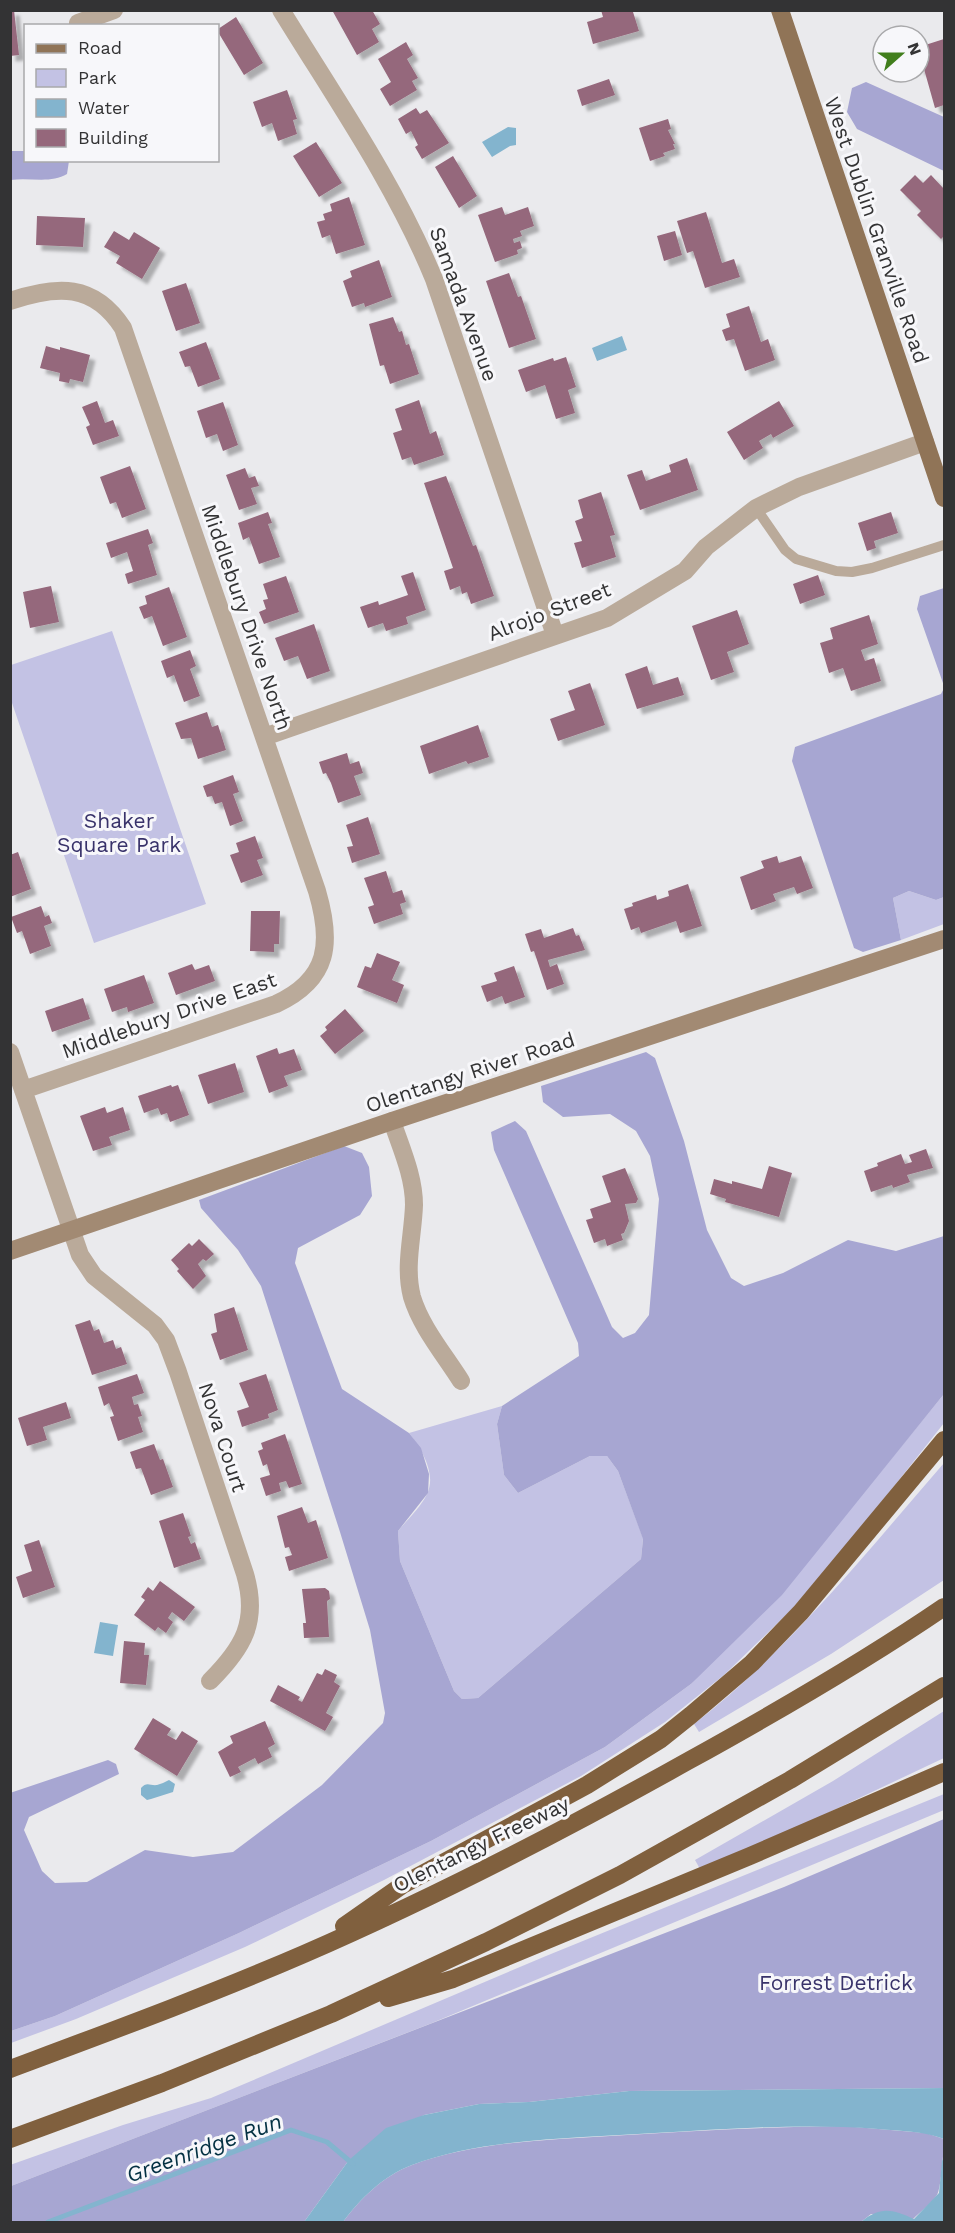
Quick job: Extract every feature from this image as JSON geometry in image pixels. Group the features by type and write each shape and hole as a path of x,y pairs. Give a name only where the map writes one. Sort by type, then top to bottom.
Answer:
{"highway":[{"path":"305,1954 404,1884 586,1785 661,1739 691,1715 752,1663 801,1612 945,1440"},
{"name":"Olentangy Freeway","path":"10,2069 161,2013 305,1954 457,1882 589,1816 757,1723 945,1607"},
{"path":"10,2139 162,2083 332,2014 486,1942 620,1875 790,1780 945,1686"},
{"path":"332,2014 453,1979 750,1856 945,1772"}],"main road":[{"name":"West Dublin Granville Road","path":"780,10 945,498"},
{"name":"Olentangy River Road","path":"10,1251 392,1121 945,939"}],"street":[{"path":"78,23 114,10"},
{"name":"Samada Avenue","path":"282,10 393,192 416,234 434,279 555,635"},
{"name":"Middlebury Drive North","path":"10,300 46,290 76,291 104,305 115,316 130,343 323,912 326,939 319,965"},
{"name":"Alrojo Street","path":"264,737 607,618 685,571 706,547 756,508 799,487 925,442"},
{"name":"Middlebury Drive East","path":"23,1090 276,1004 301,989 319,965"},
{"name":"Nova Court","path":"10,1052 80,1255 94,1276 155,1325 166,1340 248,1587 251,1610 247,1631 230,1661 210,1681"},
{"path":"392,1121 411,1179 413,1194 409,1258 413,1299 422,1320 461,1381"}],"lane":[{"path":"756,508 785,550 796,559 836,572 852,573 945,545"}],"green space":[{"path":"866,82 944,117 944,171 857,129 847,112 852,88"},
{"path":"10,151 24,151 24,162 69,162 67,174 61,177 47,180 11,180"},
{"path":"944,588 944,686 917,609 920,596"},
{"name":"Shaker Square Park","path":"112,631 206,904 94,943 11,700 11,665"},
{"path":"944,688 944,897 936,900 909,891 893,898 901,940 863,952 854,948 792,761 795,747 941,694"},
{"path":"909,891 936,900 944,897 944,924 901,940 893,898"},
{"path":"646,1052 655,1058 684,1141 707,1230 731,1278 744,1286 783,1273 848,1240 896,1251 944,1236 944,1394 782,1595 691,1684 605,1747 431,1841 239,1933 55,2016 11,2031 10,1793 108,1760 116,1764 119,1774 29,1817 24,1830 42,1871 55,1883 87,1882 145,1850 193,1857 233,1852 322,1785 383,1723 385,1713 370,1630 261,1286 238,1250 201,1208 199,1200 344,1146 362,1153 369,1167 372,1196 360,1215 298,1248 295,1263 342,1389 409,1433 421,1448 429,1474 428,1493 398,1531 400,1561 454,1691 462,1699 478,1698 641,1559 643,1539 618,1471 607,1456 590,1456 518,1493 504,1475 497,1424 502,1406 579,1356 578,1343 494,1150 491,1132 515,1121 526,1131 612,1327 623,1338 635,1333 649,1315 659,1199 650,1156 636,1131 610,1114 563,1117 543,1102 541,1086"},
{"path":"944,1394 944,1423 861,1528 791,1610 724,1675 665,1722 581,1776 384,1880 245,1947 76,2019 11,2043 11,2031 55,2016 239,1933 431,1841 605,1747 691,1684 878,1475"},
{"path":"502,1406 497,1424 504,1475 518,1493 590,1456 607,1456 618,1471 643,1538 641,1559 478,1698 462,1699 454,1691 400,1561 398,1531 421,1504 430,1486 426,1462 409,1433"},
{"path":"944,1463 944,1580 831,1654 699,1732 694,1724 762,1664 825,1600"},
{"path":"944,1711 944,1758 817,1818 700,1869 695,1860 833,1781"},
{"path":"944,1794 944,1810 432,2023 11,2186 10,2165 123,2125 211,2098 546,1956"},
{"name":"Forrest Detrick","path":"944,1819 944,2088 629,2091 529,2102 479,2104 424,2115 349,2160 304,2222 11,2222 11,2186 784,1887"},
{"path":"843,2126 926,2133 944,2139 940,2185 935,2198 913,2219 871,2214 861,2222 343,2222 365,2196 392,2175 412,2165 460,2151 510,2143 560,2139"}],"water":[{"path":"508,127 516,128 516,145 492,157 482,142"},
{"path":"622,336 627,350 597,361 592,348"},
{"path":"100,1622 118,1625 113,1656 94,1653"},
{"path":"169,1780 175,1784 173,1792 147,1800 141,1795 141,1788 145,1785 157,1785"},
{"path":"944,2088 944,2139 928,2134 903,2131 850,2127 794,2127 563,2138 500,2144 440,2156 401,2170 373,2189 343,2222 304,2222 349,2160 386,2128 424,2115 479,2104 529,2102 629,2091"},
{"path":"944,2157 944,2222 861,2222 880,2211 893,2211 914,2219 939,2193"}],"building":[{"path":"10,10 14,10 19,55 10,56"},
{"path":"332,10 372,10 380,24 372,29 379,42 357,55"},
{"path":"601,10 633,12 639,31 593,44 587,22 603,17"},
{"path":"236,17 263,63 244,75 219,34 219,28"},
{"path":"944,39 944,105 935,108 928,84 931,84 931,43"},
{"path":"406,42 413,55 407,59 418,78 412,81 417,90 390,106 380,89 391,82 378,59"},
{"path":"609,79 615,95 582,106 577,90"},
{"path":"287,90 297,119 293,120 297,134 278,141 272,123 262,127 253,102"},
{"path":"416,108 420,114 427,110 449,143 422,159 415,147 418,145 411,131 406,134 398,119"},
{"path":"668,119 671,129 668,130 675,149 663,153 665,156 650,161 639,128"},
{"path":"316,142 342,183 319,197 293,156"},
{"path":"453,156 477,196 459,208 435,167"},
{"path":"915,175 923,183 931,175 944,189 944,236 941,239 917,215 921,211 900,190"},
{"path":"349,197 365,245 336,254 330,235 322,238 317,222 325,220 323,214 332,211 330,204"},
{"path":"502,207 505,215 528,207 534,226 520,231 522,236 513,239 514,243 520,241 522,248 517,250 518,254 495,262 478,215"},
{"path":"706,212 722,263 734,259 740,277 705,288 693,251 687,253 677,221"},
{"path":"37,216 85,218 83,247 36,245"},
{"path":"114,231 129,240 134,232 160,248 142,279 116,263 120,256 104,247"},
{"path":"675,231 682,255 664,261 657,236"},
{"path":"379,260 392,297 365,307 364,303 352,307 343,281 352,277 350,271"},
{"path":"509,273 518,297 521,296 536,339 509,348 486,281"},
{"path":"186,283 200,323 176,331 162,291"},
{"path":"749,306 761,342 768,339 775,360 745,371 734,339 726,341 722,330 730,327 726,314"},
{"path":"393,317 399,332 402,331 406,345 409,344 419,374 390,384 384,365 380,366 369,324"},
{"path":"206,342 220,379 198,387 190,366 185,367 179,352"},
{"path":"46,346 60,350 60,347 90,355 83,382 70,379 69,383 59,381 60,373 40,368"},
{"path":"566,357 576,387 568,390 575,413 556,419 545,385 526,392 518,370 553,358 554,361"},
{"path":"419,400 430,434 436,431 444,455 414,465 411,457 402,460 393,433 402,430 395,409"},
{"path":"97,401 105,423 113,420 119,436 93,445 86,427 90,425 82,407"},
{"path":"779,401 794,426 773,438 771,434 759,441 763,448 744,460 727,432"},
{"path":"223,402 238,445 223,451 217,434 206,438 197,411"},
{"path":"687,458 698,490 640,510 627,475 642,470 646,481 671,472 669,465"},
{"path":"130,466 146,509 122,518 116,502 110,504 100,477"},
{"path":"245,468 249,478 255,476 259,486 251,488 257,504 239,510 226,475"},
{"path":"446,476 473,546 476,545 494,596 471,604 467,592 462,594 460,586 450,590 444,571 453,568 424,483"},
{"path":"601,492 615,535 610,536 616,557 582,568 574,543 582,541 575,521 583,518 578,500"},
{"path":"268,512 272,523 268,524 280,557 259,564 249,537 243,540 238,523"},
{"path":"891,512 898,533 874,541 876,548 867,551 858,523"},
{"path":"148,529 153,543 148,545 157,575 128,584 125,574 133,571 127,552 111,558 106,543"},
{"path":"413,572 426,610 406,617 408,624 386,631 383,623 368,628 360,607 378,601 379,605 408,595 401,576"},
{"path":"818,575 825,595 800,604 793,584"},
{"path":"286,576 299,612 264,624 259,612 266,609 263,600 268,599 263,584"},
{"path":"51,586 59,622 30,628 23,592"},
{"path":"169,587 187,637 163,646 152,616 144,619 139,607 147,604 145,596"},
{"path":"737,610 749,644 727,652 734,672 711,680 692,626"},
{"path":"869,615 878,644 861,650 865,661 874,658 881,681 851,691 843,668 829,673 820,643 833,639 830,628"},
{"path":"314,624 330,671 307,679 298,656 284,661 275,638"},
{"path":"190,650 196,666 190,669 200,696 184,702 174,675 167,678 161,661"},
{"path":"647,666 653,685 678,677 684,695 637,709 625,674"},
{"path":"590,683 605,725 558,741 550,719 575,710 568,691"},
{"path":"207,712 212,727 218,725 226,750 198,759 191,738 181,739 175,723"},
{"path":"478,725 489,757 468,764 466,761 429,774 420,746"},
{"path":"347,753 350,764 359,761 363,773 354,776 361,795 338,803 331,783 326,773 323,774 319,762"},
{"path":"233,775 239,792 233,794 243,821 230,826 222,802 215,804 212,796 207,797 203,786"},
{"path":"368,817 380,854 352,863 347,847 353,846 346,825"},
{"path":"255,836 263,858 257,860 263,875 241,883 230,855 239,852 236,843"},
{"path":"18,852 31,889 10,897 10,855"},
{"path":"777,856 779,863 801,856 813,888 797,894 794,887 773,894 776,901 751,910 740,877 764,868 761,861"},
{"path":"386,871 393,893 402,890 406,902 400,904 403,914 374,924 368,907 374,905 364,878"},
{"path":"688,884 702,926 680,933 676,921 641,933 639,927 631,930 624,909 633,906 632,903 656,895 657,900 669,896 668,891"},
{"path":"41,906 45,917 49,915 52,923 44,926 51,946 30,954 22,931 17,933 11,917"},
{"path":"251,911 280,911 279,944 274,944 274,952 250,951"},
{"path":"573,928 576,936 579,935 585,950 548,960 550,967 557,964 564,984 547,990 534,951 531,952 525,934 541,929 544,938"},
{"path":"377,953 400,962 392,980 404,985 397,1003 357,987 365,966 371,968"},
{"path":"192,964 195,970 209,965 215,981 176,995 168,973"},
{"path":"514,966 525,997 505,1004 502,996 487,1002 481,986 497,981 494,973"},
{"path":"144,975 154,1003 128,1012 127,1007 112,1012 104,989"},
{"path":"83,998 90,1019 52,1032 45,1011"},
{"path":"345,1009 364,1031 335,1054 320,1036 327,1030 325,1027"},
{"path":"277,1048 279,1054 294,1049 302,1070 284,1076 288,1086 269,1093 256,1056"},
{"path":"235,1063 244,1092 208,1104 198,1075"},
{"path":"171,1085 172,1087 178,1085 189,1115 170,1122 167,1113 161,1115 158,1108 144,1113 138,1096"},
{"path":"105,1107 107,1113 123,1107 130,1130 109,1137 112,1145 93,1151 80,1116"},
{"path":"926,1149 933,1168 907,1175 910,1182 871,1192 864,1171 878,1166 877,1163 901,1154 905,1164 912,1162 909,1155"},
{"path":"769,1166 792,1173 779,1217 725,1202 726,1199 710,1194 714,1179 762,1189"},
{"path":"625,1168 638,1199 636,1203 625,1204 629,1221 624,1233 621,1234 623,1240 607,1246 605,1239 594,1243 586,1220 593,1218 590,1209 611,1202 602,1176"},
{"path":"199,1239 214,1254 198,1264 206,1276 193,1289 177,1271 179,1269 171,1260 189,1243 192,1246"},
{"path":"234,1307 248,1350 220,1360 211,1334 217,1332 214,1314"},
{"path":"90,1320 94,1331 99,1329 104,1343 113,1340 116,1349 121,1347 127,1364 92,1375 75,1325"},
{"path":"137,1374 144,1393 132,1397 134,1405 138,1404 142,1416 138,1417 143,1432 118,1441 110,1417 114,1416 109,1403 104,1406 98,1387"},
{"path":"266,1374 278,1410 268,1414 269,1418 242,1427 237,1411 249,1407 239,1383"},
{"path":"66,1402 71,1418 43,1427 47,1440 27,1446 18,1418"},
{"path":"285,1434 302,1484 289,1488 286,1481 279,1483 281,1491 266,1496 260,1478 270,1475 267,1464 263,1466 258,1451 263,1449 261,1443"},
{"path":"154,1444 160,1460 163,1459 173,1487 151,1495 141,1468 136,1469 130,1452"},
{"path":"302,1507 308,1523 316,1520 328,1558 289,1571 285,1557 292,1555 289,1547 285,1548 277,1516"},
{"path":"183,1513 191,1536 188,1537 191,1544 195,1542 201,1559 174,1568 159,1521"},
{"path":"39,1540 55,1587 23,1598 16,1577 32,1571 24,1545"},
{"path":"160,1581 195,1607 184,1621 172,1612 168,1618 173,1622 166,1633 158,1627 155,1631 134,1615 145,1600 141,1597 148,1587 153,1591"},
{"path":"325,1588 329,1591 330,1599 327,1601 329,1637 304,1638 303,1623 306,1623 302,1589"},
{"path":"124,1641 145,1643 144,1655 149,1655 146,1685 120,1683"},
{"path":"325,1669 337,1675 334,1682 340,1686 326,1713 333,1717 325,1731 270,1701 278,1685 300,1697 298,1700 302,1702 317,1673 322,1675"},
{"path":"153,1718 171,1729 167,1735 176,1740 182,1731 198,1741 177,1776 134,1749"},
{"path":"265,1721 275,1744 268,1748 272,1757 258,1764 255,1758 238,1767 241,1772 230,1777 218,1752 233,1743 230,1736"}],"waterway":[{"name":"Greenridge Run","path":"48,2222 291,2130 327,2142 353,2164"}]}
